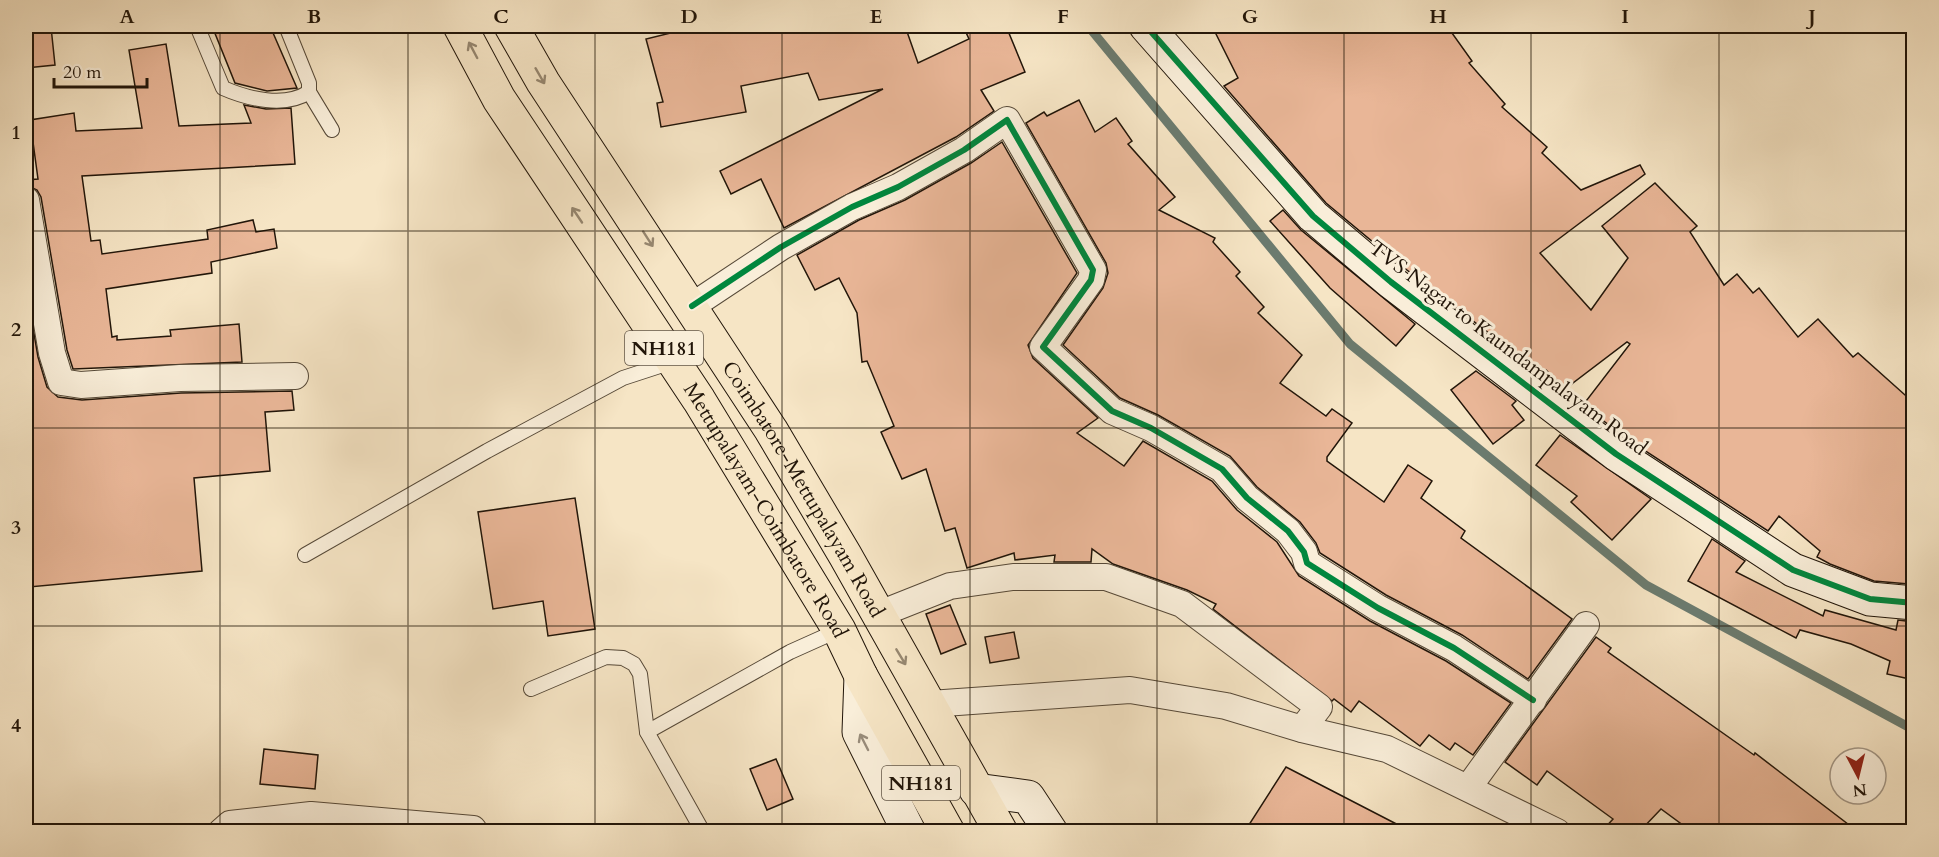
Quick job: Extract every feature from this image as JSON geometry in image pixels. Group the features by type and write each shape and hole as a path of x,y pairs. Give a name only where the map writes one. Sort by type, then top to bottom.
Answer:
{"highway":[{"name":"Mettupalayam-Coimbatore Road","path":"460,26 499,99 699,400 839,630 861,675"},
{"name":"Coimbatore-Mettupalayam Road","path":"511,26 543,82 692,306 771,430 845,555 1001,831"},
{"path":"699,400 737,375"},
{"path":"732,454 771,430"},
{"name":"NH181","path":"861,675 948,831"}],"street":[{"name":"TVS Nagar to Kaundampalayam Road","path":"1146,26 1313,216 1391,282 1608,448 1793,570 1870,599 1914,603"},
{"path":"692,306 781,247 852,207 898,188 964,150 1007,120 1093,270 1091,280 1043,347 1112,411 1151,428 1222,469 1247,498 1288,531 1304,552 1306,563 1378,608 1454,648 1533,700"},
{"path":"26,200 52,353 61,382 81,385 180,378 295,376"},
{"path":"877,615 950,586 1013,577 1106,577 1182,604 1252,654 1319,707 1302,729"},
{"path":"1468,788 1586,625"},
{"name":"Mettupalayam-Coimbatore Road","path":"861,675 859,732 909,831"},
{"path":"930,704 1130,690 1226,706 1302,729 1387,749 1557,831"},
{"path":"976,790 1028,797 1051,831"},
{"path":"221,831 230,824 311,815 474,829 475,831"}],"lane":[{"path":"197,26 223,88 240,95 264,100 299,99 309,92"},
{"path":"286,26 309,83 309,92 332,130"},
{"path":"305,555 487,451 623,378 672,362"},
{"path":"647,732 790,652 839,630"},
{"path":"531,689 606,657 623,658 634,664 640,674 647,732 704,831"}],"building":[{"path":"212,26 270,26 297,88 267,91 235,83"},
{"path":"682,26 905,26 918,63 969,39 963,26 1006,26 1025,72 981,90 994,111 956,137 784,228 761,179 731,194 720,171 883,89 819,100 808,73 741,86 746,112 661,127 657,103 663,102 646,39 683,30"},
{"path":"1212,26 1447,26 1472,61 1469,63 1505,104 1502,107 1547,147 1542,153 1581,190 1640,165 1645,174 1540,253 1591,310 1628,258 1602,226 1655,183 1697,226 1690,232 1724,285 1737,274 1753,293 1759,288 1798,337 1818,319 1853,357 1858,353 1914,403 1914,573 1909,584 1874,581 1830,564 1817,557 1820,551 1779,516 1768,531 1627,439 1583,405 1630,344 1627,342 1565,389 1546,370 1542,374 1403,267 1326,203 1224,86 1238,78"},
{"path":"51,27 55,65 26,68 26,30"},
{"path":"166,44 179,126 251,123 244,105 266,109 291,108 295,164 82,176 91,241 100,240 102,254 208,239 207,230 253,220 256,232 274,229 277,248 211,262 212,273 106,289 112,337 117,336 117,340 171,336 170,330 239,324 242,362 73,369 67,350 41,197 37,190 26,185 26,180 38,179 30,120 74,113 76,131 142,128 129,50"},
{"path":"1079,100 1095,132 1116,118 1132,141 1128,144 1175,197 1159,210 1215,238 1213,242 1240,272 1236,276 1264,307 1258,313 1302,355 1280,383 1326,416 1332,409 1352,423 1327,457 1327,461 1384,502 1408,465 1432,481 1421,498 1465,531 1461,538 1572,619 1528,679 1462,635 1386,595 1320,553 1316,543 1300,522 1257,487 1230,456 1158,415 1120,398 1063,345 1103,288 1108,273 1106,263 1026,123 1044,112 1047,116"},
{"path":"1002,142 1077,273 1028,345 1033,358 1098,418 1077,433 1124,466 1143,441 1212,481 1237,510 1277,542 1299,576 1370,621 1446,661 1511,703 1473,755 1455,743 1450,750 1429,735 1420,746 1359,701 1351,712 1334,699 1332,701 1213,609 1216,604 1187,590 1113,564 1092,549 1091,562 1054,562 1055,555 1015,560 1014,553 967,568 955,528 945,531 926,469 902,479 881,432 894,426 867,361 862,362 857,313 839,278 815,290 797,255 859,220 905,200 971,163"},
{"path":"1283,210 1301,230 1415,324 1396,346 1330,288 1270,221"},
{"path":"26,287 38,357 47,387 58,397 82,400 181,393 292,391 294,410 265,412 270,471 194,478 202,571 29,587 26,546"},
{"path":"1476,371 1516,401 1512,405 1524,420 1493,444 1451,390"},
{"path":"1560,435 1651,499 1612,540 1571,502 1577,496 1536,465"},
{"path":"575,498 595,629 548,636 543,601 493,609 478,512"},
{"path":"1712,539 1745,561 1736,572 1823,616 1825,610 1896,630 1898,620 1914,622 1914,680 1887,674 1890,661 1851,644 1800,630 1796,638 1688,581"},
{"path":"950,605 966,644 941,654 926,614"},
{"path":"1014,632 1019,658 990,663 985,637"},
{"path":"1596,637 1611,648 1608,652 1754,755 1755,753 1857,831 1691,831 1661,809 1640,831 1602,831 1613,819 1547,771 1537,785 1505,762"},
{"path":"264,749 318,755 315,789 260,784"},
{"path":"776,759 793,799 767,810 750,769"},
{"path":"1286,767 1410,831 1245,831"}],"waterway":[{"path":"1088,26 1350,344 1646,585 1914,730"}],"cycle path":[{"path":"1146,26 1313,216 1391,282 1616,454 1793,570 1870,599 1914,603"},
{"path":"692,306 781,247 852,207 898,187 964,150 1007,120 1093,270 1091,280 1043,347 1112,411 1151,428 1222,469 1247,498 1288,531 1304,552 1307,563 1378,608 1454,648 1533,700"}]}
